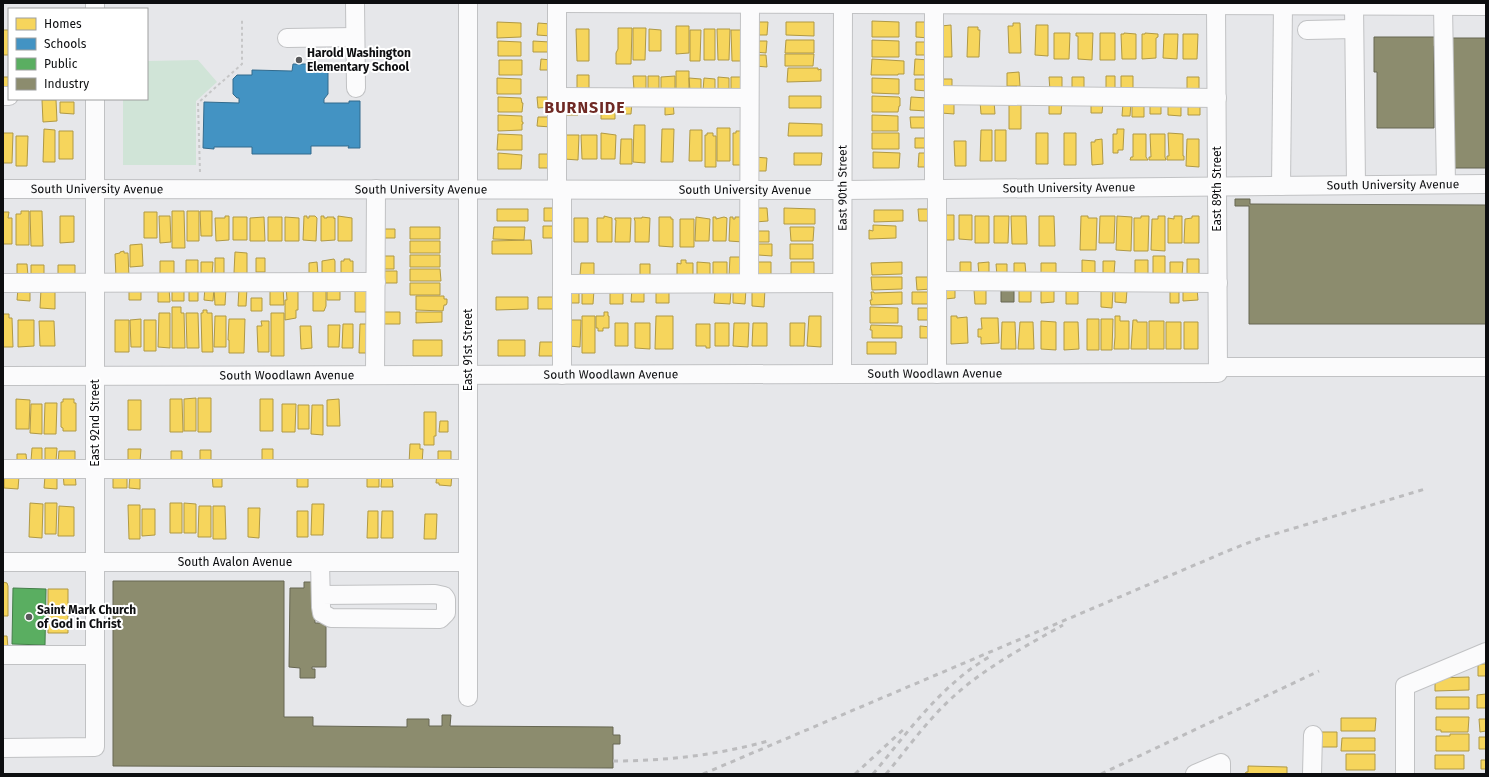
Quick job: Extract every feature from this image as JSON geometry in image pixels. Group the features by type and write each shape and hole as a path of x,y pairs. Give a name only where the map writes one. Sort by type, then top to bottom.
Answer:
{"street":[{"path":"355,3 356,88"},
{"name":"East 91st Street","path":"468,3 468,697"},
{"path":"557,3 557,97 562,284 562,375"},
{"path":"563,3 1486,6"},
{"path":"749,283 750,3"},
{"name":"East 90th Street","path":"842,374 843,3"},
{"path":"934,4 937,374"},
{"name":"East 89th Street","path":"1218,370 1217,98 1228,4"},
{"path":"1281,186 1283,5"},
{"path":"1354,5 1356,185"},
{"path":"1443,6 1446,184"},
{"path":"1307,30 1354,29"},
{"path":"287,38 355,37"},
{"path":"934,95 1217,98"},
{"path":"557,97 749,98"},
{"name":"East 92nd Street","path":"3,748 95,747 95,100"},
{"name":"South University Avenue","path":"3,189 843,190 1486,184"},
{"path":"375,375 376,189"},
{"path":"937,281 1218,283"},
{"path":"3,283 376,282"},
{"path":"562,284 842,283"},
{"name":"South Woodlawn Avenue","path":"3,376 937,374 1486,367"},
{"path":"3,469 468,469"},
{"name":"South Avalon Avenue","path":"3,562 468,562"},
{"path":"320,562 321,595 322,613 331,618 440,619 446,613 446,599 444,596 435,594 321,595"},
{"path":"1405,774 1405,686 1486,652"},
{"path":"3,655 95,655"},
{"path":"1312,774 1313,735"},
{"path":"1195,774 1221,768"}],"path":[{"path":"200,172 198,103 242,64 242,19"}],"green space":[{"path":"198,60 217,82 196,101 196,165 123,165 123,100 148,100 148,61"}],"building: Homes":[{"path":"872,21 899,22 899,37 872,37"},
{"path":"497,22 521,23 521,37 497,38"},
{"path":"756,22 768,22 767,35 756,35"},
{"path":"786,22 814,22 814,36 786,35"},
{"path":"916,22 930,22 929,38 916,37"},
{"path":"538,23 551,24 551,36 537,35"},
{"path":"1013,23 1020,23 1021,53 1009,53 1008,26 1013,26"},
{"path":"951,25 952,57 940,57 941,26"},
{"path":"1036,25 1048,25 1048,56 1035,55"},
{"path":"676,26 689,26 689,53 676,54"},
{"path":"968,27 978,27 978,30 980,30 979,57 967,57"},
{"path":"618,28 632,28 631,64 616,64"},
{"path":"633,28 646,28 645,60 633,60"},
{"path":"576,29 589,29 589,61 577,61"},
{"path":"649,29 661,30 661,51 649,51"},
{"path":"704,29 715,29 715,60 704,60"},
{"path":"717,29 730,29 729,60 718,60"},
{"path":"3,30 8,30 8,55 3,55"},
{"path":"690,30 701,30 700,61 690,61"},
{"path":"731,30 743,30 743,61 732,61"},
{"path":"1054,33 1070,33 1069,59 1054,59"},
{"path":"1076,33 1093,33 1092,60 1078,59 1078,36 1076,36"},
{"path":"1100,33 1115,33 1115,60 1100,60"},
{"path":"1121,34 1136,34 1136,59 1122,59"},
{"path":"1142,34 1158,34 1158,37 1156,38 1156,58 1142,59"},
{"path":"1164,34 1178,34 1177,59 1163,58"},
{"path":"1183,34 1198,34 1197,59 1183,59"},
{"path":"786,40 814,40 814,53 785,53"},
{"path":"872,40 899,41 899,57 872,57"},
{"path":"498,41 521,42 521,56 498,56"},
{"path":"533,41 550,42 550,52 533,52"},
{"path":"755,41 767,41 766,53 755,52"},
{"path":"916,42 930,42 930,55 916,55"},
{"path":"785,54 814,54 813,66 785,66"},
{"path":"755,55 766,55 767,67 755,66"},
{"path":"541,59 551,60 551,70 540,70"},
{"path":"872,59 904,61 904,74 871,75"},
{"path":"915,59 929,60 928,75 914,75"},
{"path":"499,60 522,60 522,75 499,75"},
{"path":"788,68 821,69 821,81 787,82"},
{"path":"676,71 689,71 689,91 676,91"},
{"path":"1019,72 1020,86 1007,86 1007,73"},
{"path":"577,75 589,75 589,90 577,90"},
{"path":"633,76 646,76 646,89 634,90"},
{"path":"648,76 659,76 659,90 648,90"},
{"path":"675,76 675,89 661,89 661,77"},
{"path":"1106,76 1115,76 1115,89 1106,89"},
{"path":"1121,76 1133,76 1133,89 1121,89"},
{"path":"3,77 8,77 8,89 3,89"},
{"path":"718,77 729,78 729,90 718,90"},
{"path":"731,77 742,77 742,89 731,90"},
{"path":"1049,77 1062,77 1062,90 1050,91"},
{"path":"1072,77 1084,77 1084,90 1072,91"},
{"path":"1187,77 1199,77 1199,91 1187,91"},
{"path":"497,78 521,79 521,94 497,94"},
{"path":"689,78 701,79 701,90 690,91"},
{"path":"704,78 715,79 715,90 703,91"},
{"path":"872,78 899,79 899,94 872,93"},
{"path":"915,79 928,79 927,91 915,90"},
{"path":"941,79 952,79 952,90 941,90"},
{"path":"789,96 821,96 821,108 789,108"},
{"path":"872,96 899,97 900,106 898,112 872,112"},
{"path":"498,97 521,98 523,103 522,112 498,112"},
{"path":"537,97 551,97 551,107 538,108"},
{"path":"911,97 927,98 927,111 910,110"},
{"path":"42,100 56,100 57,121 43,122"},
{"path":"980,101 994,101 995,114 981,114"},
{"path":"1009,101 1021,101 1021,129 1009,129"},
{"path":"1049,101 1062,101 1061,114 1049,114"},
{"path":"1091,101 1103,102 1102,113 1091,113"},
{"path":"1150,101 1161,102 1161,114 1150,114"},
{"path":"1188,101 1200,101 1200,115 1188,115"},
{"path":"60,102 74,102 74,114 60,113"},
{"path":"565,102 578,102 578,115 566,115"},
{"path":"621,102 632,102 631,114 621,114"},
{"path":"665,102 673,102 674,114 665,115"},
{"path":"941,102 954,102 954,114 941,113"},
{"path":"601,103 615,103 615,119 601,119"},
{"path":"1123,103 1131,103 1130,116 1122,116"},
{"path":"1168,103 1181,103 1181,116 1168,115"},
{"path":"1132,104 1144,104 1144,117 1132,117"},
{"path":"498,115 522,116 522,130 498,131"},
{"path":"872,115 898,116 898,131 872,131"},
{"path":"538,117 551,117 551,127 537,126"},
{"path":"910,117 927,117 927,128 911,128"},
{"path":"789,123 822,124 822,136 788,136"},
{"path":"634,125 645,125 645,163 633,162"},
{"path":"717,128 730,128 730,161 717,161"},
{"path":"44,129 55,130 55,162 43,162"},
{"path":"662,129 674,129 673,162 661,162"},
{"path":"1117,129 1124,129 1123,150 1118,150 1118,153 1113,153 1113,134 1117,134"},
{"path":"690,130 702,130 702,161 689,161"},
{"path":"981,130 992,130 992,161 980,161"},
{"path":"995,130 1006,130 1006,161 995,161"},
{"path":"59,131 73,131 73,159 59,159"},
{"path":"736,131 742,131 745,165 733,165 733,133 736,133"},
{"path":"3,133 13,133 12,163 3,163"},
{"path":"601,133 616,135 615,159 601,159"},
{"path":"707,133 713,133 713,136 716,136 716,167 705,167 705,135 707,135"},
{"path":"872,133 899,133 899,149 872,149"},
{"path":"1036,133 1048,133 1048,164 1036,164"},
{"path":"1064,133 1076,133 1076,165 1064,165"},
{"path":"1168,133 1183,134 1184,160 1167,160 1167,156 1169,156"},
{"path":"498,134 522,135 522,150 497,150"},
{"path":"1133,134 1146,134 1146,157 1148,160 1130,160 1131,157 1133,157"},
{"path":"1150,134 1165,134 1166,160 1149,160 1149,157 1151,157"},
{"path":"564,135 579,135 578,160 564,159"},
{"path":"581,135 597,135 597,159 582,159"},
{"path":"16,136 28,136 27,166 16,166"},
{"path":"915,138 928,138 928,148 915,148"},
{"path":"621,139 632,139 632,164 620,164"},
{"path":"1102,139 1103,164 1092,165 1091,142"},
{"path":"1187,139 1199,139 1199,167 1186,166"},
{"path":"954,141 966,141 966,166 955,166"},
{"path":"873,152 900,153 899,168 873,168"},
{"path":"498,153 522,155 521,169 498,169"},
{"path":"794,153 822,153 821,165 794,165"},
{"path":"919,153 929,153 929,167 918,167"},
{"path":"539,154 552,154 552,168 539,168"},
{"path":"754,157 767,158 766,171 754,171"},
{"path":"544,208 556,208 556,221 544,221"},
{"path":"755,208 767,208 768,221 755,222"},
{"path":"784,208 815,209 815,224 784,224"},
{"path":"497,209 528,209 528,221 497,221"},
{"path":"918,209 932,209 933,221 919,221"},
{"path":"874,210 903,210 903,221 874,222"},
{"path":"21,211 29,211 29,245 16,245 16,214 21,214"},
{"path":"30,211 42,211 43,246 31,246"},
{"path":"172,211 184,211 185,248 172,248"},
{"path":"187,211 199,211 199,241 187,241"},
{"path":"200,211 212,211 212,236 201,236"},
{"path":"3,212 9,212 8,218 12,218 12,244 3,244"},
{"path":"144,212 157,212 157,238 144,238"},
{"path":"943,215 954,215 954,240 942,240"},
{"path":"959,215 972,215 972,240 959,239"},
{"path":"60,216 74,216 74,242 60,243"},
{"path":"159,216 170,216 171,242 160,243"},
{"path":"225,216 229,216 229,240 216,241 215,218 225,218"},
{"path":"304,216 309,218 309,216 315,216 317,218 316,241 303,240"},
{"path":"321,216 324,216 324,218 335,218 335,240 321,241"},
{"path":"338,216 352,218 352,241 338,241"},
{"path":"604,216 612,218 612,242 597,242 597,218 604,218"},
{"path":"975,216 989,216 989,243 975,243"},
{"path":"994,216 1009,216 1008,243 994,243"},
{"path":"1011,216 1026,216 1027,244 1012,244"},
{"path":"1039,216 1054,216 1055,246 1039,246"},
{"path":"1081,216 1097,218 1096,250 1080,250"},
{"path":"1100,216 1115,216 1114,243 1099,243"},
{"path":"1117,216 1132,217 1131,251 1116,250"},
{"path":"1141,216 1149,216 1148,251 1134,251 1134,218 1141,218"},
{"path":"1158,216 1165,216 1165,251 1151,250 1152,219 1158,219"},
{"path":"1174,216 1182,216 1182,243 1168,243 1168,218 1174,219"},
{"path":"1192,216 1199,216 1199,243 1184,243 1185,219 1192,218"},
{"path":"233,217 247,217 247,240 233,240"},
{"path":"264,217 265,241 250,241 250,218"},
{"path":"268,217 282,217 282,241 268,241"},
{"path":"285,217 299,218 299,241 285,241"},
{"path":"659,217 671,217 671,219 673,219 673,247 659,246"},
{"path":"696,217 710,219 709,241 695,241"},
{"path":"713,217 716,217 716,219 724,217 727,218 726,241 713,241"},
{"path":"730,217 735,219 735,217 742,217 743,242 729,241"},
{"path":"574,218 588,218 588,242 574,242"},
{"path":"615,218 631,218 630,242 615,242"},
{"path":"634,218 650,218 649,242 635,242"},
{"path":"680,219 694,219 694,247 680,247"},
{"path":"873,225 896,226 896,238 869,239 869,230 873,231"},
{"path":"543,226 556,226 556,238 543,238"},
{"path":"410,227 440,227 440,239 410,239"},
{"path":"494,227 525,227 524,240 493,239"},
{"path":"790,227 814,227 813,241 791,241"},
{"path":"382,229 395,229 395,238 382,238"},
{"path":"757,231 769,231 769,242 757,242"},
{"path":"531,240 532,254 492,254 492,241"},
{"path":"410,241 440,241 440,253 410,253"},
{"path":"142,244 143,266 130,267 130,245"},
{"path":"758,244 772,244 772,256 758,255"},
{"path":"790,244 813,244 813,259 790,259"},
{"path":"124,251 124,253 128,253 129,278 116,278 115,254"},
{"path":"235,252 247,253 247,274 234,273"},
{"path":"410,255 440,255 440,267 410,267"},
{"path":"380,256 394,256 394,269 381,269"},
{"path":"1153,256 1165,256 1165,275 1153,275"},
{"path":"730,257 744,257 743,276 729,276"},
{"path":"215,258 224,258 224,274 215,274"},
{"path":"256,258 265,258 265,272 256,272"},
{"path":"334,259 335,274 322,275 322,261"},
{"path":"344,259 350,259 350,261 353,261 353,274 341,274 341,261 344,261"},
{"path":"1187,259 1199,259 1199,276 1187,276"},
{"path":"186,260 198,260 198,274 186,273"},
{"path":"681,260 686,260 686,263 693,263 693,276 677,276 677,263 681,264"},
{"path":"1082,260 1095,261 1095,274 1082,273"},
{"path":"1135,260 1148,260 1148,274 1135,274"},
{"path":"160,261 174,261 174,274 160,274"},
{"path":"1103,261 1115,261 1114,274 1103,274"},
{"path":"201,262 213,262 212,275 201,275"},
{"path":"317,262 318,275 309,275 309,263"},
{"path":"697,262 710,263 710,277 697,277"},
{"path":"713,262 727,262 727,277 713,277"},
{"path":"757,262 771,262 771,275 757,275"},
{"path":"791,262 814,262 814,276 791,276"},
{"path":"902,262 902,274 872,275 871,263"},
{"path":"960,262 971,262 971,275 960,275"},
{"path":"989,262 989,275 979,276 978,263"},
{"path":"1170,262 1183,262 1182,276 1170,275"},
{"path":"581,263 594,263 594,275 580,275"},
{"path":"1014,263 1025,263 1026,275 1014,276"},
{"path":"1041,263 1056,263 1056,277 1041,277"},
{"path":"17,264 27,264 28,276 17,276"},
{"path":"640,264 650,264 650,276 640,276"},
{"path":"996,264 1007,264 1007,276 997,276"},
{"path":"31,265 44,265 44,277 31,277"},
{"path":"58,265 75,265 75,277 58,278"},
{"path":"410,269 440,269 441,281 410,281"},
{"path":"383,271 397,271 397,283 383,283"},
{"path":"871,277 902,277 902,289 872,290"},
{"path":"916,277 931,277 931,289 917,290"},
{"path":"410,283 440,283 440,295 410,295"},
{"path":"286,286 298,286 298,310 296,310 296,318 285,320 285,300 287,300"},
{"path":"327,286 340,286 340,300 327,300"},
{"path":"945,286 955,286 955,298 945,299"},
{"path":"205,287 214,288 213,301 204,300"},
{"path":"270,287 283,287 284,305 270,305"},
{"path":"313,287 326,287 326,306 324,311 313,311"},
{"path":"656,287 669,288 669,303 656,303"},
{"path":"18,288 30,289 30,301 17,300"},
{"path":"129,288 141,288 141,300 129,300"},
{"path":"169,288 170,302 158,302 158,289"},
{"path":"172,288 184,288 184,301 172,301"},
{"path":"189,288 198,288 198,301 189,301"},
{"path":"214,288 226,288 225,305 215,305"},
{"path":"239,288 247,288 246,306 238,306"},
{"path":"355,288 367,288 370,312 355,312"},
{"path":"632,288 644,288 644,302 631,302"},
{"path":"1183,288 1197,288 1198,300 1183,301"},
{"path":"41,289 55,289 55,309 40,308"},
{"path":"568,289 579,289 579,303 568,303"},
{"path":"733,289 746,289 745,304 733,303"},
{"path":"752,289 765,289 764,307 752,306"},
{"path":"1019,289 1031,289 1031,302 1019,302"},
{"path":"1041,289 1054,289 1054,302 1041,303"},
{"path":"1066,289 1078,289 1078,304 1066,304"},
{"path":"1170,289 1179,289 1179,303 1170,303"},
{"path":"582,290 594,290 593,304 582,304"},
{"path":"610,290 623,291 623,304 610,304"},
{"path":"974,290 986,290 986,304 975,304"},
{"path":"1101,290 1113,290 1112,308 1101,307"},
{"path":"1115,290 1127,290 1126,303 1115,302"},
{"path":"715,291 731,291 730,304 714,303"},
{"path":"871,292 902,292 902,304 871,305"},
{"path":"912,292 931,292 931,304 912,304"},
{"path":"416,296 444,296 444,299 447,299 447,303 444,305 443,311 416,310"},
{"path":"496,297 528,297 528,309 496,310"},
{"path":"538,297 556,297 556,309 538,309"},
{"path":"251,298 262,298 262,311 251,311"},
{"path":"172,307 181,307 181,313 184,313 185,348 172,348"},
{"path":"870,307 898,308 898,323 870,323"},
{"path":"918,308 931,308 931,320 918,320"},
{"path":"203,310 207,310 207,313 212,313 213,352 202,352 201,313 203,313"},
{"path":"382,312 400,312 400,324 382,324"},
{"path":"416,312 442,312 442,322 416,323"},
{"path":"604,312 608,312 609,328 603,328 603,331 598,331 598,328 596,328 596,316 604,316"},
{"path":"159,313 170,313 170,348 158,347"},
{"path":"186,313 198,313 199,348 187,348"},
{"path":"271,313 284,313 284,356 271,356"},
{"path":"3,314 9,314 9,318 12,318 13,347 3,347"},
{"path":"215,316 226,316 226,347 214,347"},
{"path":"582,316 595,316 595,353 582,353"},
{"path":"656,316 673,316 673,349 655,349"},
{"path":"809,316 821,316 821,347 807,346"},
{"path":"951,316 957,316 957,318 967,317 968,343 951,344"},
{"path":"1115,316 1120,316 1120,321 1129,321 1129,349 1114,349"},
{"path":"981,318 998,318 999,343 981,344 981,337 978,337 978,329 982,329"},
{"path":"141,319 141,347 131,347 130,320"},
{"path":"229,319 245,319 244,353 229,353"},
{"path":"1087,319 1099,319 1099,350 1087,350"},
{"path":"1101,319 1113,319 1112,350 1101,350"},
{"path":"18,320 34,320 34,346 18,347"},
{"path":"115,320 129,320 129,352 115,352"},
{"path":"144,320 156,320 156,351 144,351"},
{"path":"569,320 581,320 580,347 569,346"},
{"path":"1133,320 1137,320 1137,322 1147,322 1147,349 1131,349"},
{"path":"39,321 54,321 55,346 40,346"},
{"path":"261,321 269,321 269,352 258,352 257,326 262,326"},
{"path":"1041,321 1056,322 1056,350 1041,349"},
{"path":"1149,321 1164,321 1164,349 1149,349"},
{"path":"1002,322 1015,322 1016,349 1001,349"},
{"path":"1020,322 1033,322 1034,349 1018,349"},
{"path":"1064,322 1078,322 1079,349 1064,350"},
{"path":"1166,322 1181,322 1181,349 1166,349"},
{"path":"1184,322 1198,322 1198,349 1184,349"},
{"path":"615,323 628,323 628,346 615,346"},
{"path":"635,323 650,323 650,349 635,348"},
{"path":"715,323 729,323 729,346 715,346"},
{"path":"734,323 749,323 748,347 733,346"},
{"path":"753,323 767,323 767,346 752,346"},
{"path":"790,323 805,323 804,346 790,346"},
{"path":"343,324 353,324 353,348 342,348"},
{"path":"360,324 370,324 370,353 359,353"},
{"path":"696,324 710,324 710,348 706,348 706,346 696,346"},
{"path":"328,325 340,325 339,347 328,347"},
{"path":"871,325 902,326 902,338 872,338 872,330 870,330"},
{"path":"300,326 311,326 312,348 301,349"},
{"path":"920,326 931,327 931,338 920,338"},
{"path":"413,340 442,340 442,356 413,356"},
{"path":"498,340 525,340 525,356 498,356"},
{"path":"540,342 555,342 555,356 539,356"},
{"path":"867,342 896,342 896,354 867,354"},
{"path":"196,398 196,431 184,431 184,399"},
{"path":"198,398 211,398 211,432 198,432"},
{"path":"16,399 30,400 29,429 16,429"},
{"path":"63,399 74,399 74,403 76,403 76,431 63,431 63,428 61,427 61,402 63,402"},
{"path":"170,399 182,399 183,432 170,432"},
{"path":"260,399 273,399 273,431 260,431"},
{"path":"339,399 340,426 327,426 327,400"},
{"path":"128,400 141,400 141,430 128,430"},
{"path":"45,403 57,403 56,434 44,434"},
{"path":"31,404 42,404 42,434 30,433"},
{"path":"282,404 296,404 295,432 282,432"},
{"path":"298,405 309,405 309,429 298,429"},
{"path":"312,405 323,405 323,435 311,434"},
{"path":"424,412 436,412 436,436 434,436 434,445 424,445"},
{"path":"440,421 448,421 448,432 439,432"},
{"path":"410,444 420,444 420,449 423,449 422,464 409,464"},
{"path":"32,448 42,448 42,461 31,461"},
{"path":"45,448 57,448 56,461 45,461"},
{"path":"128,449 141,449 140,462 128,462"},
{"path":"262,449 273,449 273,461 262,461"},
{"path":"200,450 211,450 211,462 200,461"},
{"path":"59,451 75,451 75,464 58,463"},
{"path":"171,451 182,451 182,462 171,462"},
{"path":"438,451 451,451 451,464 438,464"},
{"path":"17,454 26,454 27,464 17,464"},
{"path":"63,473 75,473 76,485 64,485"},
{"path":"113,473 127,474 127,488 113,488"},
{"path":"437,473 452,474 451,486 439,485 439,483 436,483"},
{"path":"212,474 222,474 222,487 213,487"},
{"path":"130,475 140,476 140,489 129,488"},
{"path":"297,475 308,475 308,487 297,487"},
{"path":"367,475 379,475 379,487 367,487"},
{"path":"382,475 392,475 393,487 381,487"},
{"path":"4,476 19,476 18,489 4,488"},
{"path":"45,476 57,476 57,489 44,488"},
{"path":"30,503 43,504 42,538 29,537"},
{"path":"45,503 57,503 56,534 45,534"},
{"path":"170,503 182,503 182,533 170,533"},
{"path":"184,503 196,504 196,533 184,533"},
{"path":"312,504 324,504 323,535 311,535"},
{"path":"128,505 140,505 140,539 129,539"},
{"path":"59,506 74,507 74,536 58,536"},
{"path":"199,506 211,506 211,537 198,537"},
{"path":"213,506 225,506 226,539 213,539"},
{"path":"248,508 260,508 259,538 248,537"},
{"path":"142,509 155,509 155,535 142,536"},
{"path":"297,511 308,511 308,537 297,537"},
{"path":"368,511 378,511 378,538 367,538"},
{"path":"382,511 393,511 393,538 381,538"},
{"path":"425,514 437,514 436,539 424,539"},
{"path":"3,582 7,583 8,586 8,616 3,616"},
{"path":"48,589 68,589 68,633 48,633"},
{"path":"3,636 7,636 8,648 3,648"},
{"path":"1478,664 1486,664 1486,676 1478,676"},
{"path":"1469,677 1469,690 1435,691 1435,678"},
{"path":"1486,694 1486,708 1477,708 1477,695"},
{"path":"1436,697 1469,697 1469,709 1436,709"},
{"path":"1436,717 1469,717 1468,732 1441,732 1441,730 1436,730"},
{"path":"1341,718 1376,718 1375,731 1341,731"},
{"path":"1479,719 1486,719 1486,731 1480,732"},
{"path":"1321,732 1337,732 1337,747 1321,747"},
{"path":"1450,734 1469,734 1469,751 1436,751 1436,736 1450,736"},
{"path":"1479,737 1486,737 1486,749 1479,749"},
{"path":"1342,738 1375,738 1375,751 1341,751"},
{"path":"1346,754 1375,754 1375,770 1346,770"},
{"path":"1435,755 1464,755 1464,769 1435,769"},
{"path":"1481,760 1486,760 1486,769 1481,769"},
{"path":"1248,766 1287,767 1287,774 1245,774 1248,772"}],"building: Schools":[{"path":"293,64 323,64 328,69 328,94 324,99 324,103 349,103 349,101 360,101 360,148 348,148 349,146 311,146 311,154 252,154 252,147 214,147 214,149 203,148 204,102 239,103 239,98 233,94 233,79 237,75 252,75 252,70 292,71"}],"building: Public":[{"name":"Saint Mark Church of God in Christ","path":"13,588 46,589 45,645 12,644"}],"building: Industry":[{"path":"1374,37 1436,37 1436,45 1434,46 1434,128 1377,128 1377,72 1374,72"},
{"path":"1447,38 1486,38 1486,168 1447,168"},
{"path":"1235,199 1250,199 1250,204 1486,205 1486,324 1249,324 1249,206 1235,206"},
{"path":"1014,288 1014,302 1001,302 1001,289"},
{"path":"113,581 284,581 284,717 313,717 313,726 407,727 407,719 429,719 429,726 442,726 442,715 451,715 450,726 613,727 613,735 620,735 620,744 613,744 613,768 113,766"},
{"path":"304,582 315,582 315,623 326,623 326,667 312,667 312,669 315,669 315,678 300,678 300,668 289,667 290,588 304,588"}],"railway":[{"path":"703,774 1230,550 1258,539 1425,489"},
{"path":"886,774 918,734 966,685 1007,658 1063,625"},
{"path":"873,774 912,726 940,695 972,668 989,657"},
{"path":"1101,774 1319,671"},
{"path":"855,774 905,728"},
{"path":"613,761 652,760 691,756 730,750 768,741"}],"place":[{"name":"Harold Washington Elementary School","path":"299,60"},
{"name":"Saint Mark Church of God in Christ","path":"29,617"}],"district":[{"name":"BURNSIDE","path":"585,107"}]}
